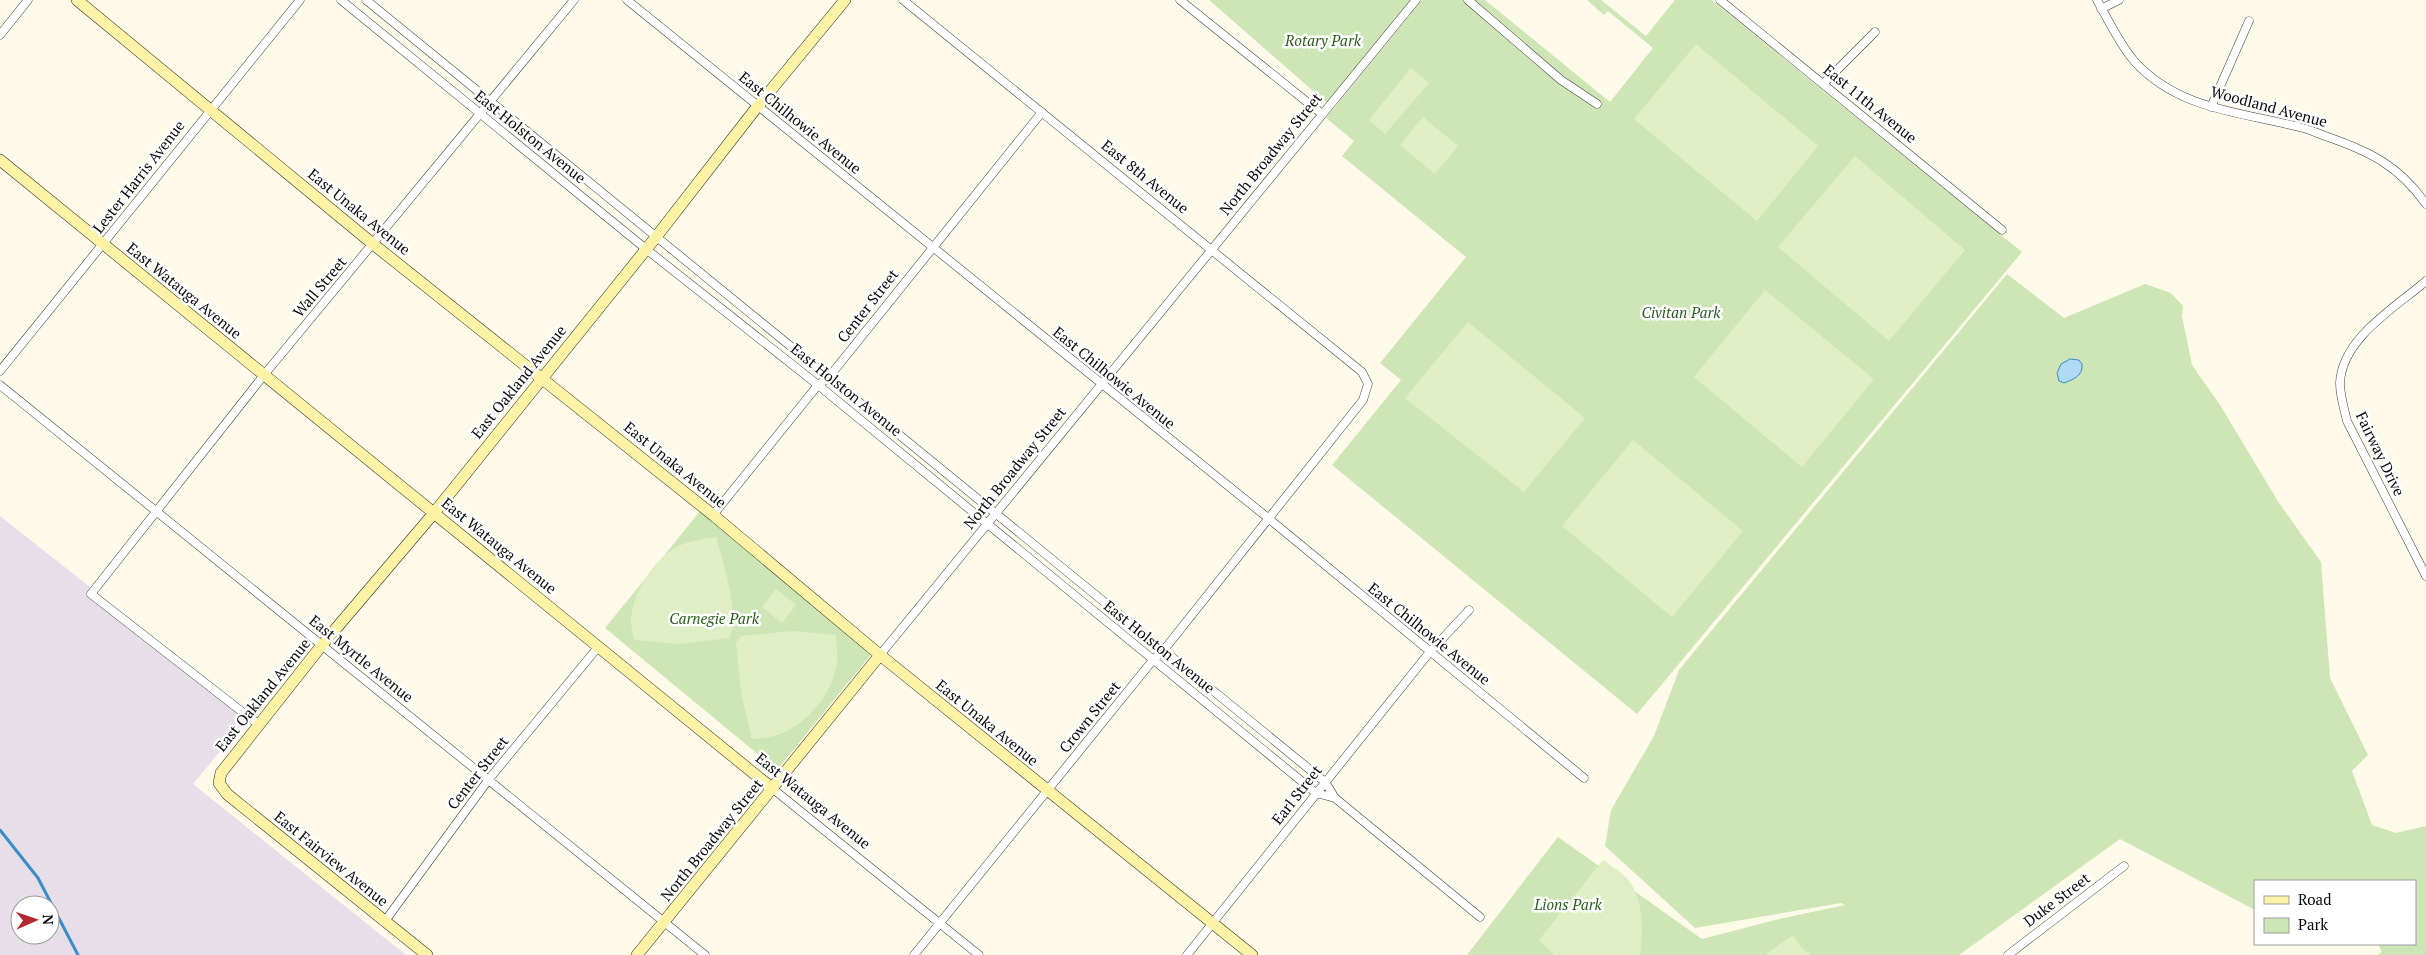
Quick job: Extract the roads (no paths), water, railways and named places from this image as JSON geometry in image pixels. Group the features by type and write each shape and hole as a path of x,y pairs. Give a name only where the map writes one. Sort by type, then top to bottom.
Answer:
{"main road":[{"name":"East Unaka Avenue","path":"77,0 373,244 713,515 880,655 1252,955"},
{"name":"East Oakland Avenue","path":"219,783 223,768 322,645 434,513 541,377 656,237 757,106 845,0"},
{"name":"East Watauga Avenue","path":"0,160 102,245 264,374 773,789"},
{"name":"North Broadway Street","path":"637,955 880,655"},
{"name":"East Fairview Avenue","path":"219,783 227,794 427,955"}],"street":[{"path":"0,35 28,0"},
{"name":"Lester Harris Avenue","path":"0,371 300,0"},
{"name":"East Holston Avenue","path":"341,0 646,249 818,385 1316,793 1335,798"},
{"name":"East Holston Avenue","path":"366,0 1325,782 1335,798 1480,917"},
{"name":"Wall Street","path":"259,725 90,594 264,374 574,0"},
{"name":"East Chilhowie Avenue","path":"627,0 1102,386 1268,518 1429,653 1584,778"},
{"name":"East 8th Avenue","path":"903,0 1213,250 1366,378"},
{"path":"1180,0 1322,114"},
{"name":"North Broadway Street","path":"880,655 1416,0"},
{"path":"1468,0 1561,80 1597,104"},
{"name":"East 11th Avenue","path":"1720,0 2002,230"},
{"name":"Woodland Avenue","path":"2097,0 2135,61 2177,92 2232,114 2304,128 2359,148 2394,167 2415,188 2426,204"},
{"path":"2101,8 2119,0"},
{"path":"2211,107 2249,21"},
{"path":"1823,84 1875,32"},
{"name":"Center Street","path":"713,515 818,385 829,377 1042,112"},
{"name":"Fairway Drive","path":"2426,281 2360,338 2345,363 2340,381 2347,421 2426,576"},
{"name":"Crown Street","path":"914,955 1153,660 1163,651 1363,400 1367,391 1366,378"},
{"name":"East Myrtle Avenue","path":"0,385 705,955"},
{"name":"Earl Street","path":"1187,955 1214,924 1316,793 1429,653 1469,610"},
{"name":"Center Street","path":"385,921 489,779 599,646"},
{"name":"East Watauga Avenue","path":"773,789 979,955"},
{"name":"Duke Street","path":"2008,955 2124,866"}],"water":[{"path":"2070,359 2079,360 2082,368 2077,376 2064,383 2059,381 2057,373 2061,364"}],"waterway":[{"path":"0,830 38,878 78,955"}],"park label":[{"name":"Rotary Park","path":"1323,41"},
{"name":"Civitan Park","path":"1681,313"},
{"name":"Carnegie Park","path":"714,619"},
{"name":"Lions Park","path":"1568,905"}]}
